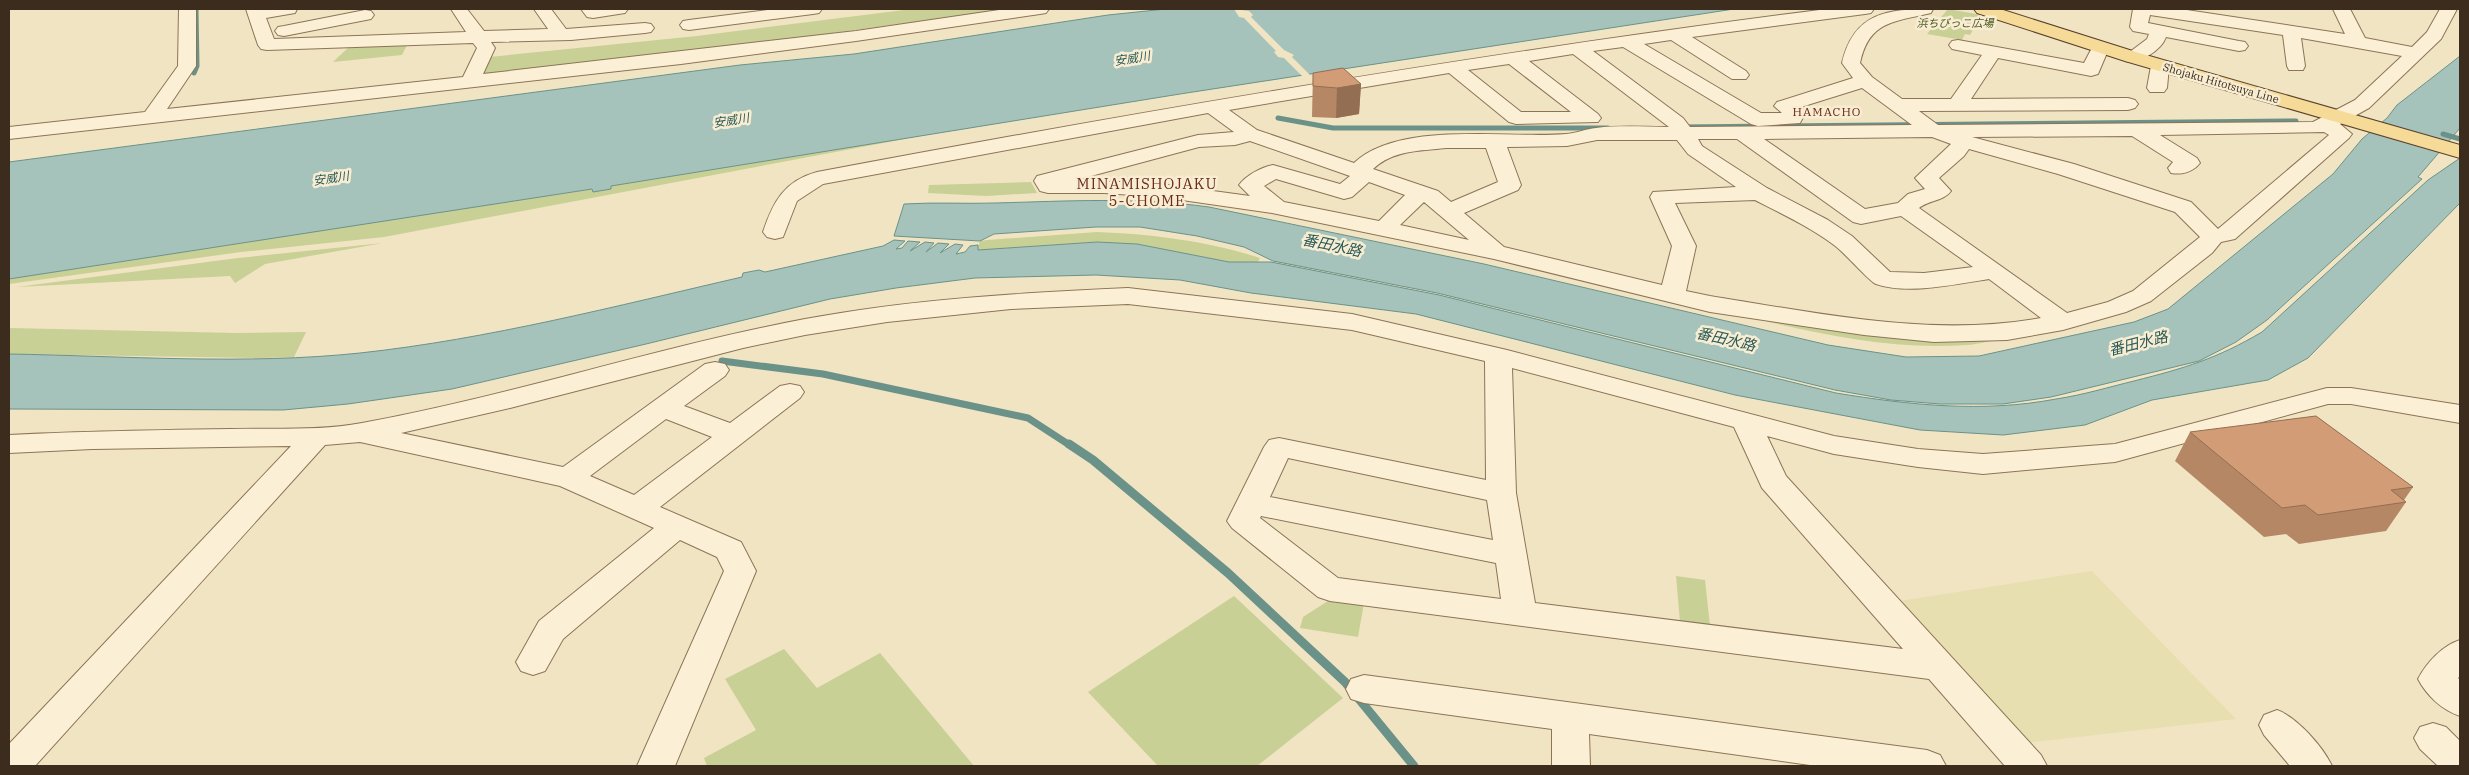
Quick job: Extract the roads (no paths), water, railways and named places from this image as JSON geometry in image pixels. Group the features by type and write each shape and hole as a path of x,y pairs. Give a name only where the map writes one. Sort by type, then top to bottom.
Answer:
{"main road":[{"name":"Shojaku Hitotsuya Line","path":"1983,9 2100,48 2332,120 2367,124 2460,152"}],"street":[{"path":"152,116 188,66 187,9"},
{"path":"290,9 255,12 267,45 571,35 645,28 627,9"},
{"path":"458,9 486,48 470,82"},
{"path":"542,9 560,34"},
{"path":"590,9 593,13 619,9"},
{"path":"689,24 710,12 812,9"},
{"path":"9,133 470,82 856,36 1040,9"},
{"path":"775,232 784,204 794,190 817,178 1212,107 1513,58 1674,34 1866,9"},
{"path":"1925,9 1887,17 1866,28 1853,48 1850,63 1865,81 1927,127 1963,141 2066,169 2183,207 2213,237"},
{"path":"2142,9 2139,27 2239,46"},
{"path":"2147,9 2207,13 2416,53"},
{"path":"2278,9 2288,30 2296,66"},
{"path":"2342,9 2358,42"},
{"path":"1278,208 1250,184 1272,171 1344,192 1362,173 1373,157 1401,146 1446,142 1567,140 1597,134 1678,127 1927,127 2139,130 2317,128 2362,104 2435,35 2448,9"},
{"path":"263,35 364,12 379,41"},
{"path":"2132,57 2154,42 2159,31"},
{"path":"1674,34 1739,75"},
{"path":"1626,41 1750,126 1861,217 1906,208 1916,199 1940,191 1926,178 1957,152 1963,141"},
{"path":"1958,45 1993,52 2054,85 2128,104"},
{"path":"1576,48 1678,127 1695,150 1759,193 1820,225 1844,241 1865,259 1882,278 1894,280 1941,279 1994,271"},
{"path":"1898,105 1957,105 2054,85 2092,70 2100,48"},
{"path":"1957,105 1993,52"},
{"path":"1454,68 1516,118 1591,118 1513,58"},
{"path":"2157,88 2160,66"},
{"path":"1750,126 1793,119 1796,112 1784,106 1865,81"},
{"path":"1212,107 1250,134 1430,196 1492,247 1494,252"},
{"path":"1250,134 1235,140 1198,142 1045,181 1048,186 1100,184 1199,195 1278,208 1494,252 1710,304 1864,327 1934,334 2006,332 2063,322 2117,307 2142,296 2204,248 2213,237 2228,234 2342,134 2332,120"},
{"path":"2139,130 2189,163 2179,168"},
{"path":"1449,211 1510,184 1495,142"},
{"path":"1155,153 1199,195"},
{"path":"1388,224 1420,193"},
{"path":"1672,296 1684,246 1661,197 1759,193"},
{"path":"1906,208 2063,322"},
{"path":"9,444 92,440 316,437 359,433 510,400 741,340 805,327 887,314 1011,301 1128,296 1352,322 1498,356 1834,445 1918,458 1984,464 2050,460 2115,453 2327,396 2351,396 2460,414"},
{"path":"1498,356 1501,493 1520,614"},
{"path":"568,478 715,370"},
{"path":"637,508 790,392"},
{"path":"663,408 734,434"},
{"path":"1746,423 1773,481 2028,766"},
{"path":"359,433 568,478 730,550 740,572 656,766"},
{"path":"12,766 316,437"},
{"path":"1501,493 1280,447 1243,521 1330,589 1939,667"},
{"path":"1252,504 1511,555"},
{"path":"533,662 551,630 677,526"},
{"path":"2460,653 2436,679 2460,702"},
{"path":"1364,689 1927,766"},
{"path":"1570,718 1571,766"},
{"path":"2277,725 2313,766"},
{"path":"2433,738 2460,764"}],"water":[{"name":"安威川","path":"1166,9 1734,9 1180,94 611,186 611,189 593,192 592,189 9,279 9,162 740,65 854,54 1108,15"},
{"name":"番田水路","path":"2460,56 2460,128 2418,177 2422,179 2267,320 2236,342 2199,361 2051,397 2003,404 1940,404 1891,400 1835,390 1437,293 1273,261 1244,247 1197,236 1140,227 1096,227 994,234 980,241 894,236 904,204 1102,200 1182,204 1209,207 1484,264 1828,345 1906,357 1979,356 2134,322 2168,309 2333,174 2362,139 2387,118 2397,105"},
{"path":"2460,158 2460,203 2308,358 2268,380 2152,400 2085,425 2003,435 1920,430 1735,395 1416,314 1251,293 1180,280 1096,275 975,278 830,299 452,389 348,404 283,410 9,409 9,354 229,359 317,357 408,347 552,321 742,277 743,273 759,270 765,272 883,246 894,240 905,241 896,249 902,248 908,241 920,242 910,251 925,242 934,243 926,252 938,243 949,244 940,253 955,244 963,245 956,254 965,252 970,246 978,245 978,250 1097,242 1137,244 1229,262 1271,262 1439,295 1836,393 1918,404 2001,406 2086,393 2185,367 2215,356 2262,332 2428,180"}],"waterway":[{"path":"194,73 197,66 196,9"},
{"path":"1278,118 1333,128 1608,128"},
{"path":"1679,127 2296,121"},
{"path":"2443,134 2460,139"},
{"path":"722,361 823,374 1028,418 1071,446"},
{"path":"1069,444 1093,460 1228,573 1345,682 1414,766"}],"district":[{"name":"HAMACHO","path":"1827,111"},
{"name":"MINAMISHOJAKU 5-CHOME","path":"1147,192"}],"park label":[{"name":"浜ちびっこ広場","path":"1955,23"}]}
